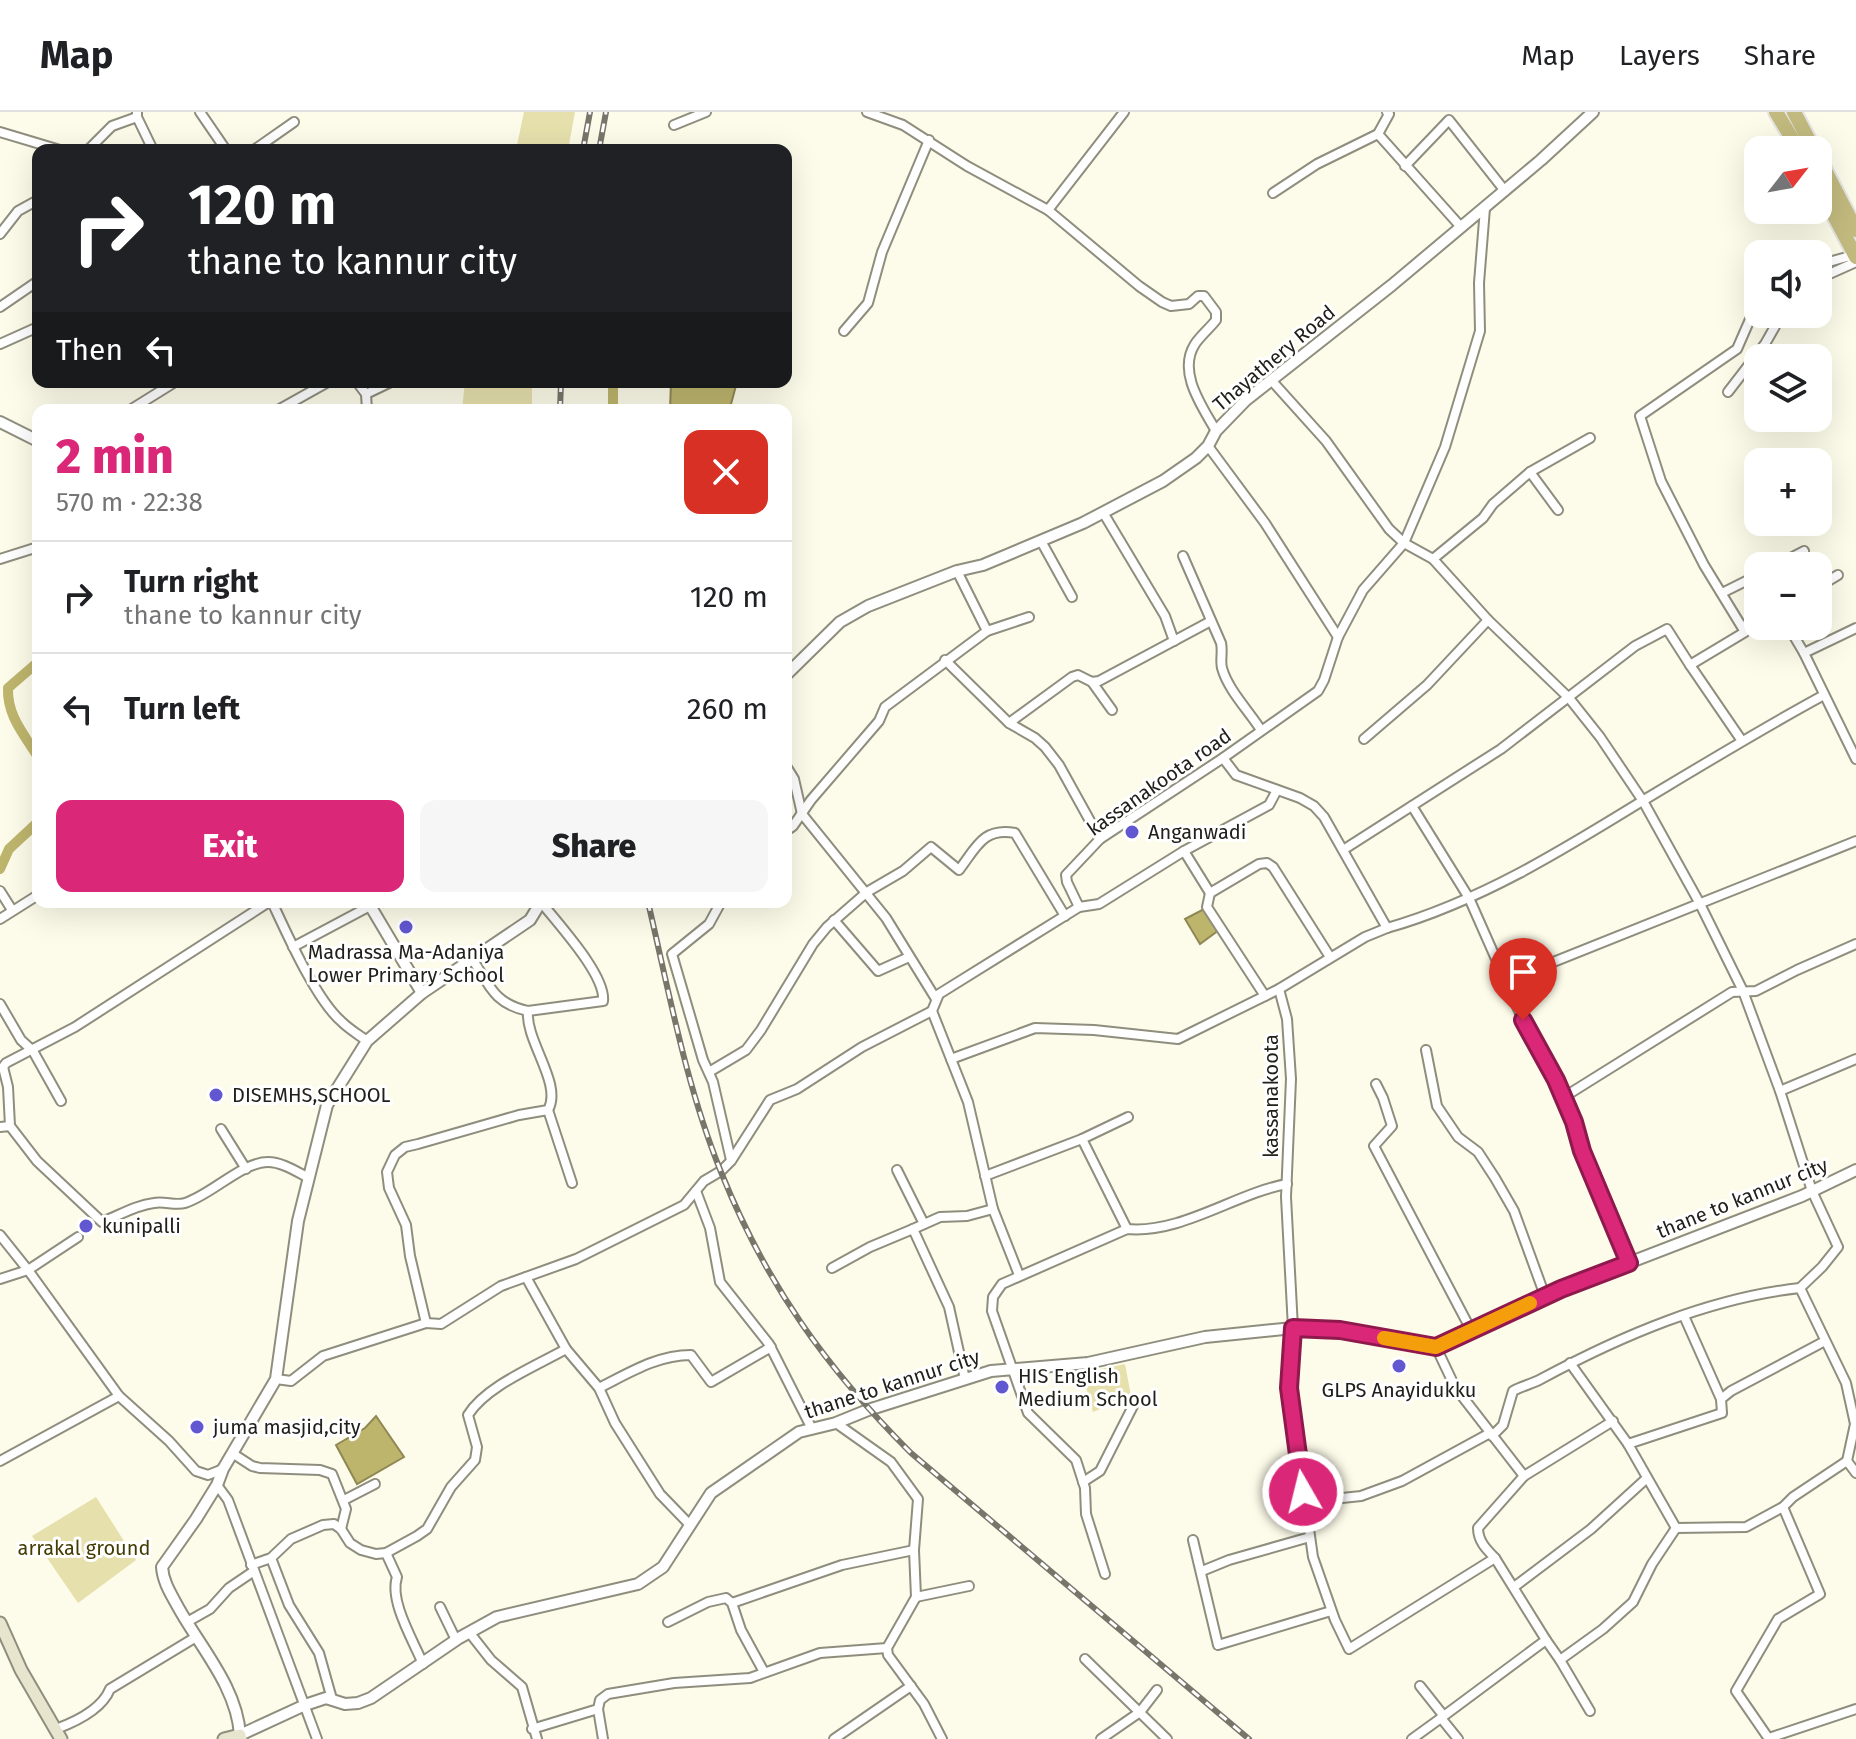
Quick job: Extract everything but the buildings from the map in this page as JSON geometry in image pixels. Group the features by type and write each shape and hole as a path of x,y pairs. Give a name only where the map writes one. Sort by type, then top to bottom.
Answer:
{"highway":[{"path":"1776,112 1791,136"},
{"path":"1797,113 1808,136"},
{"path":"1832,184 1856,230"},
{"path":"1832,213 1855,258"}],"main road":[{"path":"0,1623 21,1670 58,1734"},
{"path":"224,1739 240,1737"}],"street":[{"path":"200,112 222,144"},
{"path":"674,125 706,112"},
{"path":"867,112 903,125 967,166 1048,210 1162,302 1171,306 1189,304 1198,296 1207,299 1216,312 1216,320 1194,346 1189,358 1189,376 1216,431"},
{"path":"1048,210 1124,112"},
{"name":"Thayathery Road","path":"792,669 840,622 868,606 1041,541 1104,514 1163,481 1208,446 1216,431 1246,400 1485,208 1593,112"},
{"path":"1273,193 1317,164 1378,134 1389,113"},
{"path":"94,144 112,126 137,114 150,144"},
{"path":"1405,166 1449,120 1505,191"},
{"path":"263,144 294,122"},
{"path":"0,132 40,144"},
{"path":"1378,134 1461,227"},
{"path":"844,331 868,303 882,252 929,140"},
{"path":"0,234 18,211 32,203"},
{"name":"kassanakoota road","path":"1079,907 1066,875 1100,839 1318,691 1338,637 1363,590 1404,543 1445,447 1480,331 1479,283 1485,208"},
{"path":"1832,262 1855,258"},
{"path":"1832,271 1855,258"},
{"path":"0,307 32,285"},
{"path":"1744,626 1704,565 1661,481 1640,416 1737,349 1746,328"},
{"path":"1728,392 1774,328"},
{"path":"0,344 32,330"},
{"path":"1271,380 1326,441 1380,517 1404,543 1433,559 1488,620 1569,698 1600,737 1643,801 1699,902 1743,991 1812,1191 1838,1247 1800,1288 1743,1296 1714,1304 1570,1363 1513,1391 1503,1425 1491,1435 1402,1481 1361,1496 1304,1502"},
{"path":"140,404 165,388"},
{"path":"289,404 317,388"},
{"path":"362,388 366,394 367,404"},
{"path":"366,394 378,388"},
{"path":"0,422 32,438"},
{"path":"1433,559 1483,518 1493,504 1530,472 1590,438"},
{"path":"1208,446 1265,523 1338,637"},
{"path":"1530,472 1558,510"},
{"path":"1104,514 1165,616 1174,641"},
{"path":"1041,541 1072,597"},
{"path":"0,559 32,549"},
{"path":"1183,556 1221,643 1221,664 1226,678 1261,730"},
{"path":"957,571 987,631"},
{"path":"1832,579 1838,575"},
{"path":"1722,593 1744,582"},
{"path":"792,825 879,721 885,707 987,631 1029,617"},
{"path":"1364,739 1427,685 1488,620"},
{"path":"1092,682 1211,621"},
{"path":"1804,653 1856,628"},
{"path":"1343,850 1501,749 1635,646 1667,629 1742,741"},
{"path":"1690,665 1744,633"},
{"path":"1796,640 1856,759"},
{"path":"945,660 1009,723 1035,738 1052,756 1100,839"},
{"path":"1009,723 1078,675 1092,682 1112,710"},
{"path":"951,1059 1035,1028 1094,1030 1178,1039 1279,989 1365,937 1469,898 1576,843 1742,741 1824,695"},
{"path":"1223,758 1236,775 1314,806 1324,817 1387,928"},
{"path":"792,776 802,814 867,892 936,999"},
{"path":"1019,1275 993,1209 968,1102 932,1011 936,999 939,994 1079,907 1099,904 1184,851 1269,805 1277,790"},
{"path":"1412,806 1469,898 1564,1097 1582,1151 1629,1263"},
{"path":"709,1072 746,1050 813,944 834,920 867,892 903,871 931,847 959,870 985,837 998,830 1015,833 1065,916"},
{"path":"1506,981 1856,841"},
{"path":"1184,851 1210,893 1207,907 1265,996"},
{"path":"1210,893 1259,864 1267,863 1273,867 1330,957"},
{"path":"0,891 12,910"},
{"path":"0,919 32,898"},
{"path":"261,908 75,1027 33,1051 21,1054 3,1067 8,1087 10,1126 37,1161 102,1222 143,1205 159,1202 183,1204 246,1169 267,1162 309,1178"},
{"path":"273,908 293,947 340,1021 367,1041"},
{"path":"293,947 362,908"},
{"path":"371,908 422,993"},
{"path":"240,1737 236,1713 226,1687 167,1586 162,1567 217,1485 223,1469 276,1379 298,1221 327,1105 367,1041 422,993 530,920 537,908"},
{"path":"473,960 499,999 516,1010 603,1001 604,992 596,974 546,908"},
{"path":"718,908 709,924 672,954 722,1114 731,1161"},
{"path":"834,920 878,971 909,957"},
{"path":"1564,1097 1732,992 1756,991 1856,944"},
{"name":"kassanakoota","path":"1279,989 1287,1019 1291,1079 1287,1184 1293,1328 1289,1388 1313,1557 1331,1611 1349,1649 1495,1558"},
{"path":"0,1004 21,1040 33,1051 61,1101"},
{"path":"528,1011 532,1037 552,1094 548,1110 572,1183"},
{"path":"276,1379 291,1381 323,1356 426,1323 441,1324 501,1286 576,1259 684,1205 704,1181 731,1161 770,1100 797,1089 862,1047 932,1011"},
{"path":"1426,1050 1437,1106 1458,1137 1478,1152 1502,1189 1514,1211 1545,1296"},
{"path":"1780,1091 1856,1059"},
{"path":"1376,1084 1392,1126 1374,1146 1471,1330"},
{"path":"426,1323 406,1225 389,1188 387,1172 391,1161 405,1147 519,1115 548,1110"},
{"path":"985,1176 1082,1139 1128,1117"},
{"path":"0,1127 10,1126"},
{"path":"221,1129 246,1169"},
{"path":"1082,1139 1127,1229"},
{"path":"897,1170 924,1224"},
{"name":"thane to kannur city","path":"240,1737 305,1705 332,1699 345,1704 371,1698 456,1640 497,1617 638,1584 663,1567 711,1493 799,1432 836,1423 991,1371 1088,1363 1205,1337 1293,1328 1340,1330 1436,1347 1545,1296 1812,1191 1856,1170"},
{"path":"1105,1574 1086,1514 1083,1482 1076,1460 1028,1413 992,1311 993,1297 1002,1284 1019,1275 1127,1229 1142,1230 1201,1216 1273,1186 1287,1184"},
{"path":"696,1191 710,1228 720,1282 771,1347 812,1429"},
{"path":"832,1268 870,1247 940,1217 967,1216 993,1209"},
{"path":"913,1229 949,1307 965,1379"},
{"path":"0,1235 119,1396 169,1441 196,1471 208,1475 223,1469"},
{"path":"0,1279 28,1270 78,1237"},
{"path":"526,1277 566,1349 599,1388 615,1423 660,1494 690,1525"},
{"path":"1676,1528 1746,1527 1783,1507 1847,1461 1856,1424 1846,1383 1800,1288"},
{"path":"1628,1444 1722,1413 1721,1399 1684,1316"},
{"path":"1721,1399 1825,1341"},
{"path":"599,1388 659,1359 679,1355 691,1355 711,1382 771,1347"},
{"path":"1436,1347 1455,1387 1524,1476"},
{"path":"187,1622 210,1609 252,1568 271,1558 291,1539 323,1525 334,1524 350,1543 369,1553 386,1553 427,1529 451,1487 475,1460 477,1447 468,1415 473,1407 498,1387 566,1349"},
{"path":"1570,1363 1628,1444 1676,1528"},
{"path":"0,1461 119,1396"},
{"path":"1083,1482 1100,1471 1133,1406"},
{"path":"1590,1711 1514,1587 1483,1545 1478,1528 1524,1476 1613,1421"},
{"path":"836,1423 891,1462 916,1495 916,1597 887,1648 888,1655 924,1704 942,1739"},
{"path":"232,1453 260,1468 327,1471 338,1484 344,1500 346,1509 341,1529"},
{"path":"1847,1461 1856,1473"},
{"path":"1514,1587 1591,1529 1647,1478"},
{"path":"344,1500 375,1484"},
{"path":"217,1485 228,1500 317,1739"},
{"path":"1783,1507 1820,1594 1778,1619 1736,1691 1769,1739 1856,1709"},
{"path":"1560,1660 1603,1629 1633,1602 1652,1564 1676,1528"},
{"path":"1202,1571 1310,1537"},
{"path":"1193,1540 1218,1645 1331,1611"},
{"path":"668,1622 721,1598 732,1603 842,1565 914,1550"},
{"path":"386,1553 397,1577 394,1585 396,1599 423,1664"},
{"path":"271,1558 292,1610 319,1653 332,1699"},
{"path":"916,1597 969,1586"},
{"path":"732,1603 741,1630 764,1672"},
{"path":"440,1607 456,1640"},
{"path":"469,1632 491,1660 522,1687 537,1739"},
{"path":"58,1734 107,1698 110,1689 196,1637"},
{"path":"1412,1739 1546,1640"},
{"path":"603,1739 598,1709 600,1700 608,1694 674,1683 750,1678 820,1653 887,1648"},
{"path":"1085,1659 1167,1739"},
{"path":"834,1739 911,1686"},
{"path":"1420,1686 1458,1739"},
{"path":"1101,1739 1140,1712 1157,1690"},
{"path":"532,1729 598,1709"}],"green space":[{"path":"524,112 575,112 569,144 517,144"},
{"path":"464,388 532,388 532,404 463,404"},
{"path":"1125,1364 1131,1396 1093,1412 1082,1373"},
{"name":"arrakal ground","path":"96,1497 136,1560 78,1603 32,1536"}],"shaded area":[{"path":"671,388 735,388 731,404 670,404"},
{"path":"1204,909 1219,930 1200,944 1185,919"},
{"path":"376,1416 404,1457 357,1484 336,1445 365,1428"}],"waterway":[{"path":"613,388 613,404"},
{"path":"32,667 8,688 13,716 32,748"},
{"path":"0,869 9,849 32,828"}],"railway":[{"path":"584,144 590,112"},
{"path":"600,144 606,112"},
{"path":"560,404 561,388"},
{"path":"649,908 679,1038 721,1172 758,1251 801,1323 852,1389 911,1453 1249,1739"}],"slow traffic":[{"path":"1384,1338 1436,1347 1530,1303"}],"place":[{"name":"Anganwadi","path":"1132,832"},
{"name":"Madrassa Ma-Adaniya Lower Primary School","path":"406,927"},
{"name":"DISEMHS,SCHOOL","path":"216,1095"},
{"name":"kunipalli","path":"86,1226"},
{"name":"GLPS Anayidukku","path":"1399,1366"},
{"name":"HIS English Medium School","path":"1002,1387"},
{"name":"juma masjid,city","path":"197,1427"}],"route":[{"path":"1303,1492 1289,1388 1293,1328 1340,1330 1436,1347 1561,1289 1629,1263 1556,1080 1523,1020"}]}
